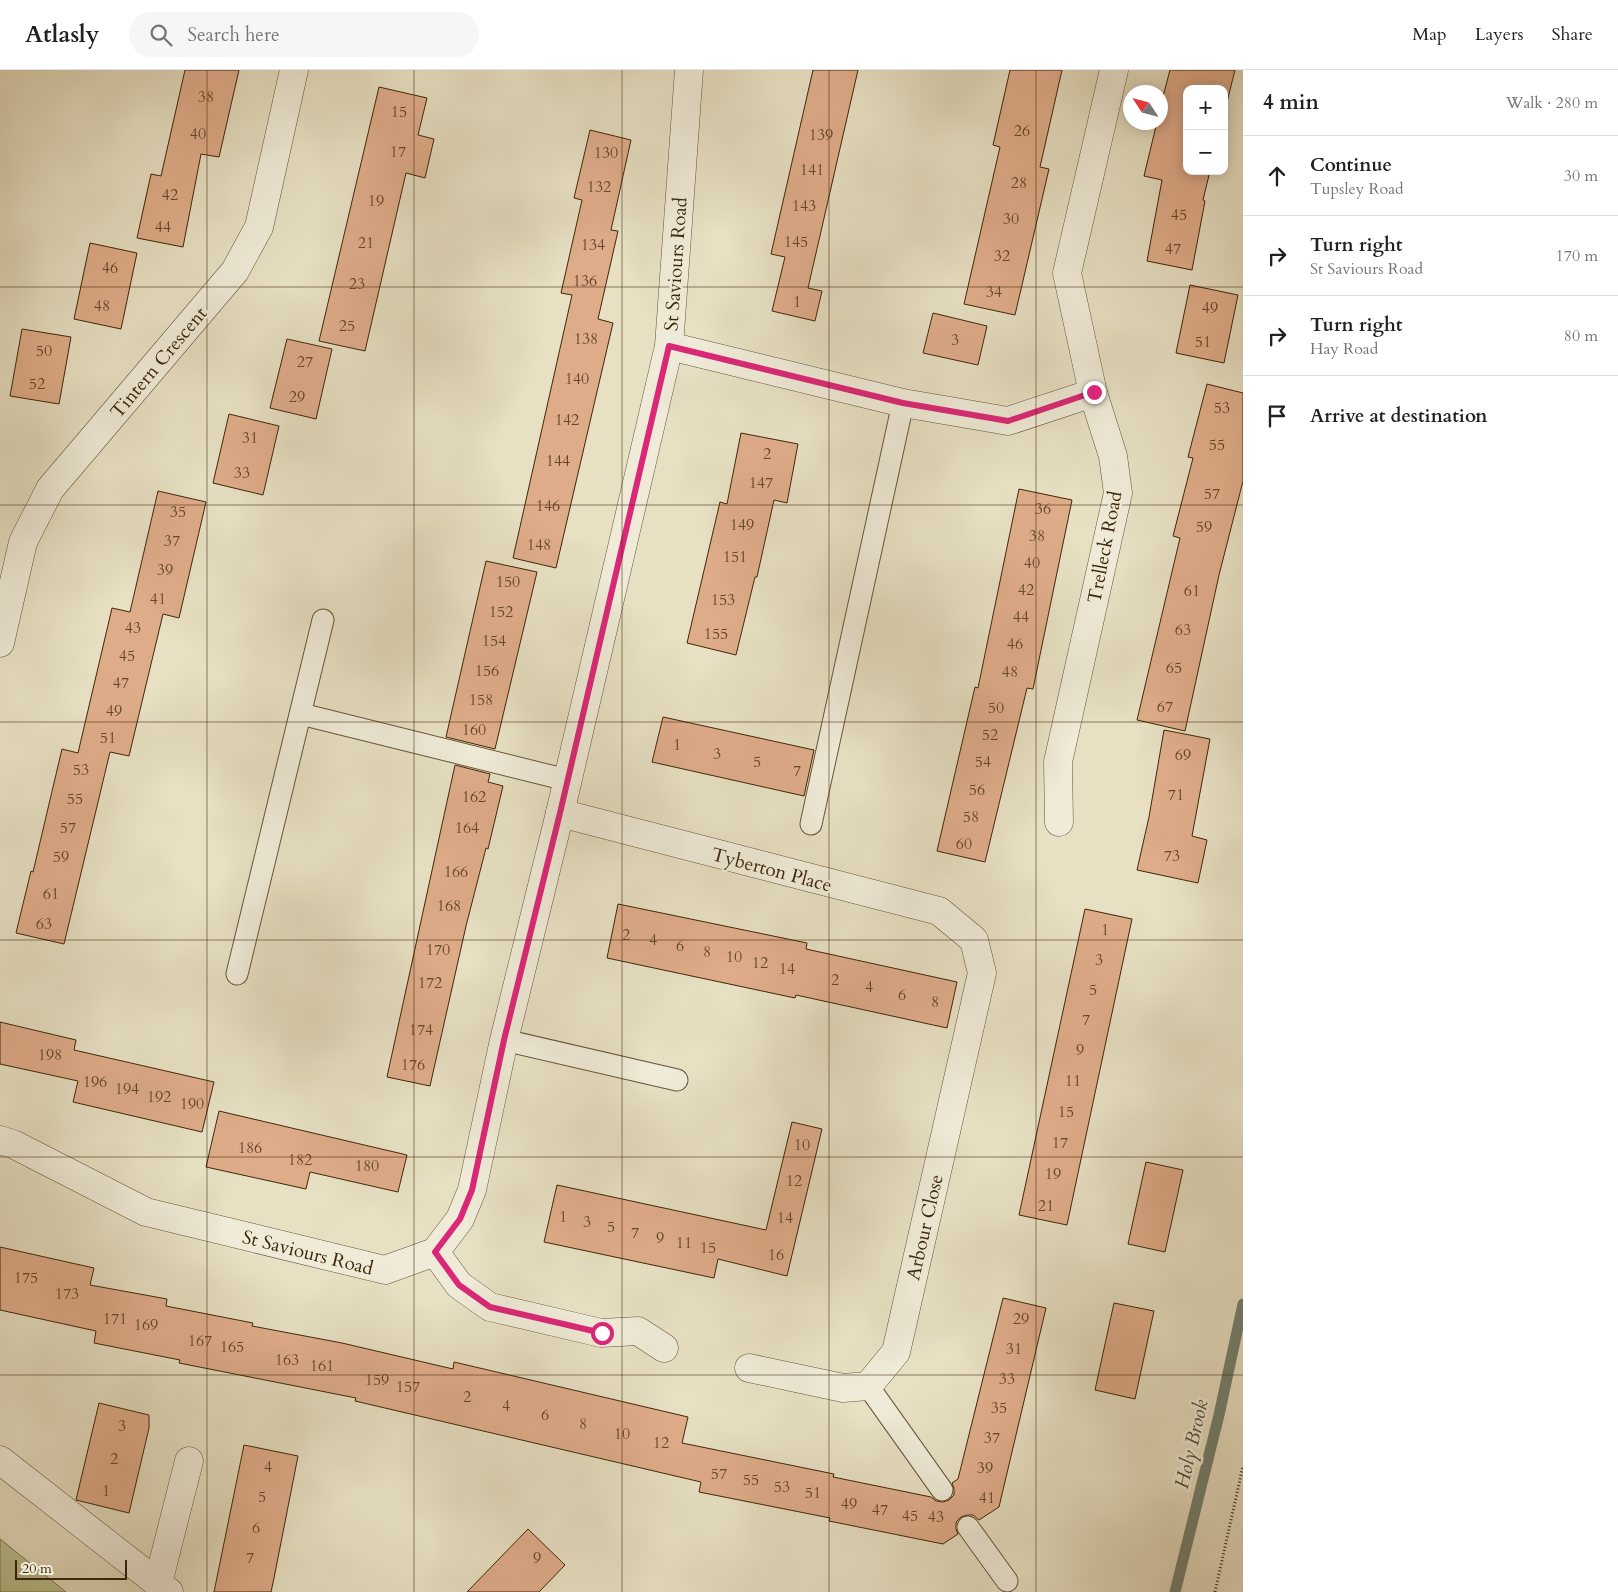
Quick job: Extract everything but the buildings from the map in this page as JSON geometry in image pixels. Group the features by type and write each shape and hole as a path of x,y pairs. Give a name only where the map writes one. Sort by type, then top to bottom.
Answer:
{"street":[{"name":"Tintern Crescent","path":"0,643 23,542 50,489 235,272 259,227 294,70"},
{"name":"St Saviours Road","path":"0,1140 13,1144 146,1212 385,1270 435,1252 460,1219 472,1190 504,1040 560,813 669,346 689,70"},
{"name":"Trelleck Road","path":"1059,822 1058,762 1118,493 1113,456 1094,392 1067,273 1114,70"},
{"path":"669,346 903,403 1008,421 1094,392"},
{"name":"Tyberton Place","path":"560,813 939,911 974,940"},
{"name":"Arbour Close","path":"868,1386 896,1352 982,973 974,940"},
{"path":"435,1252 459,1285 490,1307 602,1333 638,1331 664,1348"},
{"path":"749,1368 842,1388 868,1386"},
{"path":"0,1460 164,1588 189,1462"}],"lane":[{"path":"811,824 903,403"},
{"path":"237,974 323,620"},
{"path":"300,714 567,780"},
{"path":"504,1040 677,1080"},
{"path":"868,1386 942,1490"},
{"path":"968,1527 1006,1581"}],"path":[{"path":"1215,1592 1243,1466"}],"green space":[{"path":"0,1539 66,1592 0,1592"}],"waterway":[{"name":"Holy Brook","path":"1175,1592 1219,1415 1243,1304"}],"route":[{"path":"602,1333 490,1307 459,1285 435,1252 460,1219 472,1190 504,1040 560,813 669,346 903,403 1008,421 1094,392"}]}
